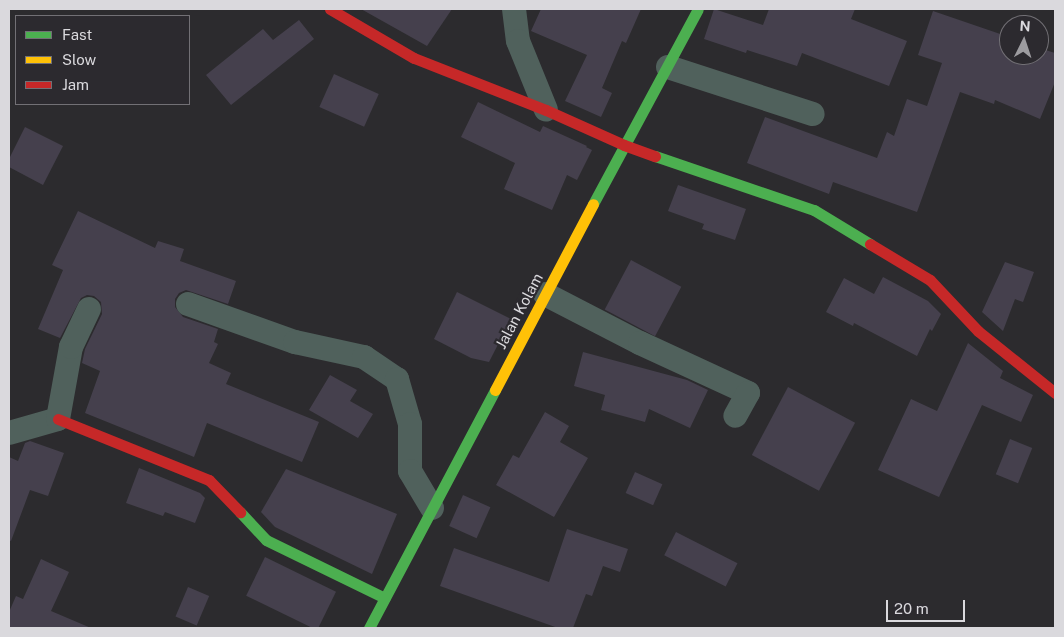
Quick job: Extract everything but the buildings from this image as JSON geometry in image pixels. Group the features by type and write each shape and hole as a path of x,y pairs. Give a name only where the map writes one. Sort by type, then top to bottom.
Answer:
{"street":[{"path":"330,9 414,58 546,110 624,145 814,210 930,280 978,331 1055,393"},
{"path":"514,9 518,41 546,110"},
{"name":"Jalan Kolam","path":"369,628 624,145 698,9"},
{"path":"668,67 813,114"},
{"path":"545,294 640,343 748,392 735,416"},
{"path":"188,304 295,342 364,357 397,379 410,424 410,471 432,508"},
{"path":"58,419 71,346 89,309"},
{"path":"9,433 58,419 209,480 266,540 385,598"}],"traffic: fast":[{"path":"593,204 698,9"},
{"path":"655,156 814,210 870,244"},
{"path":"369,628 495,390"},
{"path":"240,512 266,540 385,598"}],"traffic: slow":[{"path":"495,390 593,204"}],"traffic: jam":[{"path":"330,9 414,58 546,110 624,145 655,156"},
{"path":"870,244 930,280 978,331 1055,393"},
{"path":"58,419 209,480 240,512"}]}
